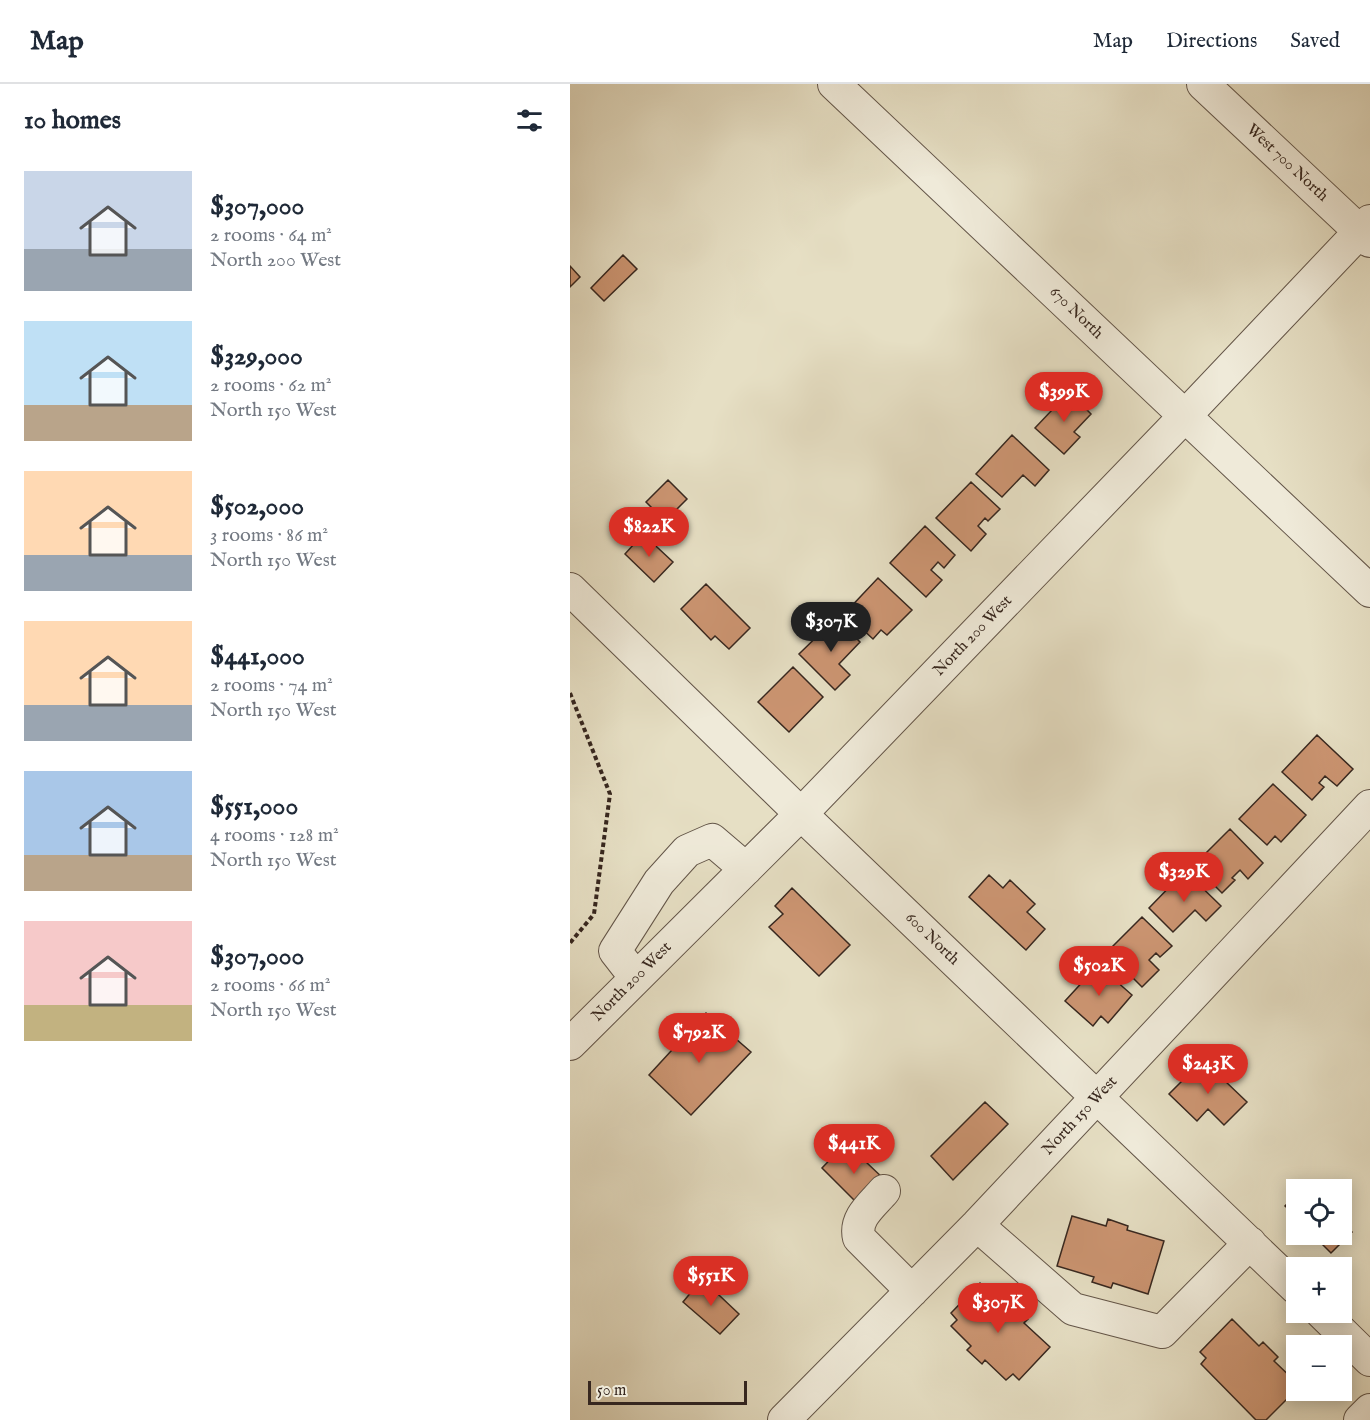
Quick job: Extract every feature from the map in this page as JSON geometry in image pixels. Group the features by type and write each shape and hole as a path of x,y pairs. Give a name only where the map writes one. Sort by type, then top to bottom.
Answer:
{"street":[{"name":"670 North","path":"834,84 1370,591"},
{"name":"West 700 North","path":"1203,84 1367,231"},
{"name":"North 200 West","path":"570,1044 801,814 1367,231"},
{"name":"600 North","path":"570,589 801,814 1286,1278"},
{"name":"North 150 West","path":"784,1420 978,1225 1370,806"},
{"path":"636,978 615,951 659,882 687,851 712,840 746,869"},
{"path":"884,1191 859,1220 856,1228 859,1238 912,1291"},
{"path":"978,1225 1073,1309 1162,1332 1250,1243"},
{"path":"1332,1323 1370,1360"},
{"path":"1360,1420 1370,1410"}],"path":[{"path":"570,693 610,794 594,914 570,943"}],"building":[{"path":"623,255 637,269 604,301 591,288"},
{"path":"570,266 580,277 570,287"},
{"path":"1069,392 1091,414 1074,432 1080,437 1064,454 1035,428"},
{"path":"1012,435 1049,470 1035,486 1023,475 1002,497 976,474"},
{"path":"668,480 687,499 665,521 646,502"},
{"path":"971,482 1000,509 988,521 985,518 978,526 986,534 971,551 936,518"},
{"path":"925,526 955,555 944,568 938,562 931,570 942,580 926,597 890,563"},
{"path":"643,534 673,562 654,582 625,554"},
{"path":"878,578 912,610 887,635 881,630 873,639 845,613"},
{"path":"706,584 750,628 729,649 715,636 711,640 681,609"},
{"path":"836,618 860,642 839,664 850,675 835,690 799,654"},
{"path":"793,667 823,697 789,732 758,702"},
{"path":"1317,735 1353,769 1337,786 1325,776 1319,783 1324,787 1312,800 1282,772"},
{"path":"1273,784 1306,815 1281,842 1275,836 1267,845 1239,819"},
{"path":"1230,829 1263,863 1248,879 1240,870 1232,878 1235,880 1222,893 1194,865"},
{"path":"1185,871 1221,906 1206,921 1195,910 1173,932 1149,908"},
{"path":"989,875 1003,888 1010,880 1035,904 1027,912 1045,929 1026,950 969,897"},
{"path":"792,888 850,945 819,976 769,927 783,914 775,906"},
{"path":"1142,917 1172,946 1160,957 1156,953 1149,960 1159,970 1142,987 1107,952"},
{"path":"1098,965 1132,995 1108,1023 1101,1016 1093,1026 1065,1001"},
{"path":"706,1013 751,1052 691,1115 649,1075"},
{"path":"1203,1060 1247,1102 1224,1125 1208,1109 1197,1121 1169,1094"},
{"path":"985,1102 1008,1124 953,1180 931,1156"},
{"path":"846,1143 886,1181 861,1207 822,1168"},
{"path":"1072,1216 1106,1226 1108,1219 1128,1226 1127,1230 1164,1241 1148,1294 1113,1283 1111,1288 1092,1282 1094,1277 1057,1266"},
{"path":"1323,1245 1339,1245 1331,1253"},
{"path":"702,1279 739,1314 720,1334 683,1302"},
{"path":"980,1283 1008,1309 1013,1305 1028,1319 1024,1323 1050,1347 1019,1380 1013,1374 1006,1380 985,1360 982,1364 967,1350 971,1346 951,1326 957,1320 951,1313"},
{"path":"1232,1319 1259,1346 1263,1342 1278,1357 1274,1361 1286,1372 1286,1400 1266,1420 1256,1420 1201,1364 1206,1358 1200,1352"}]}
